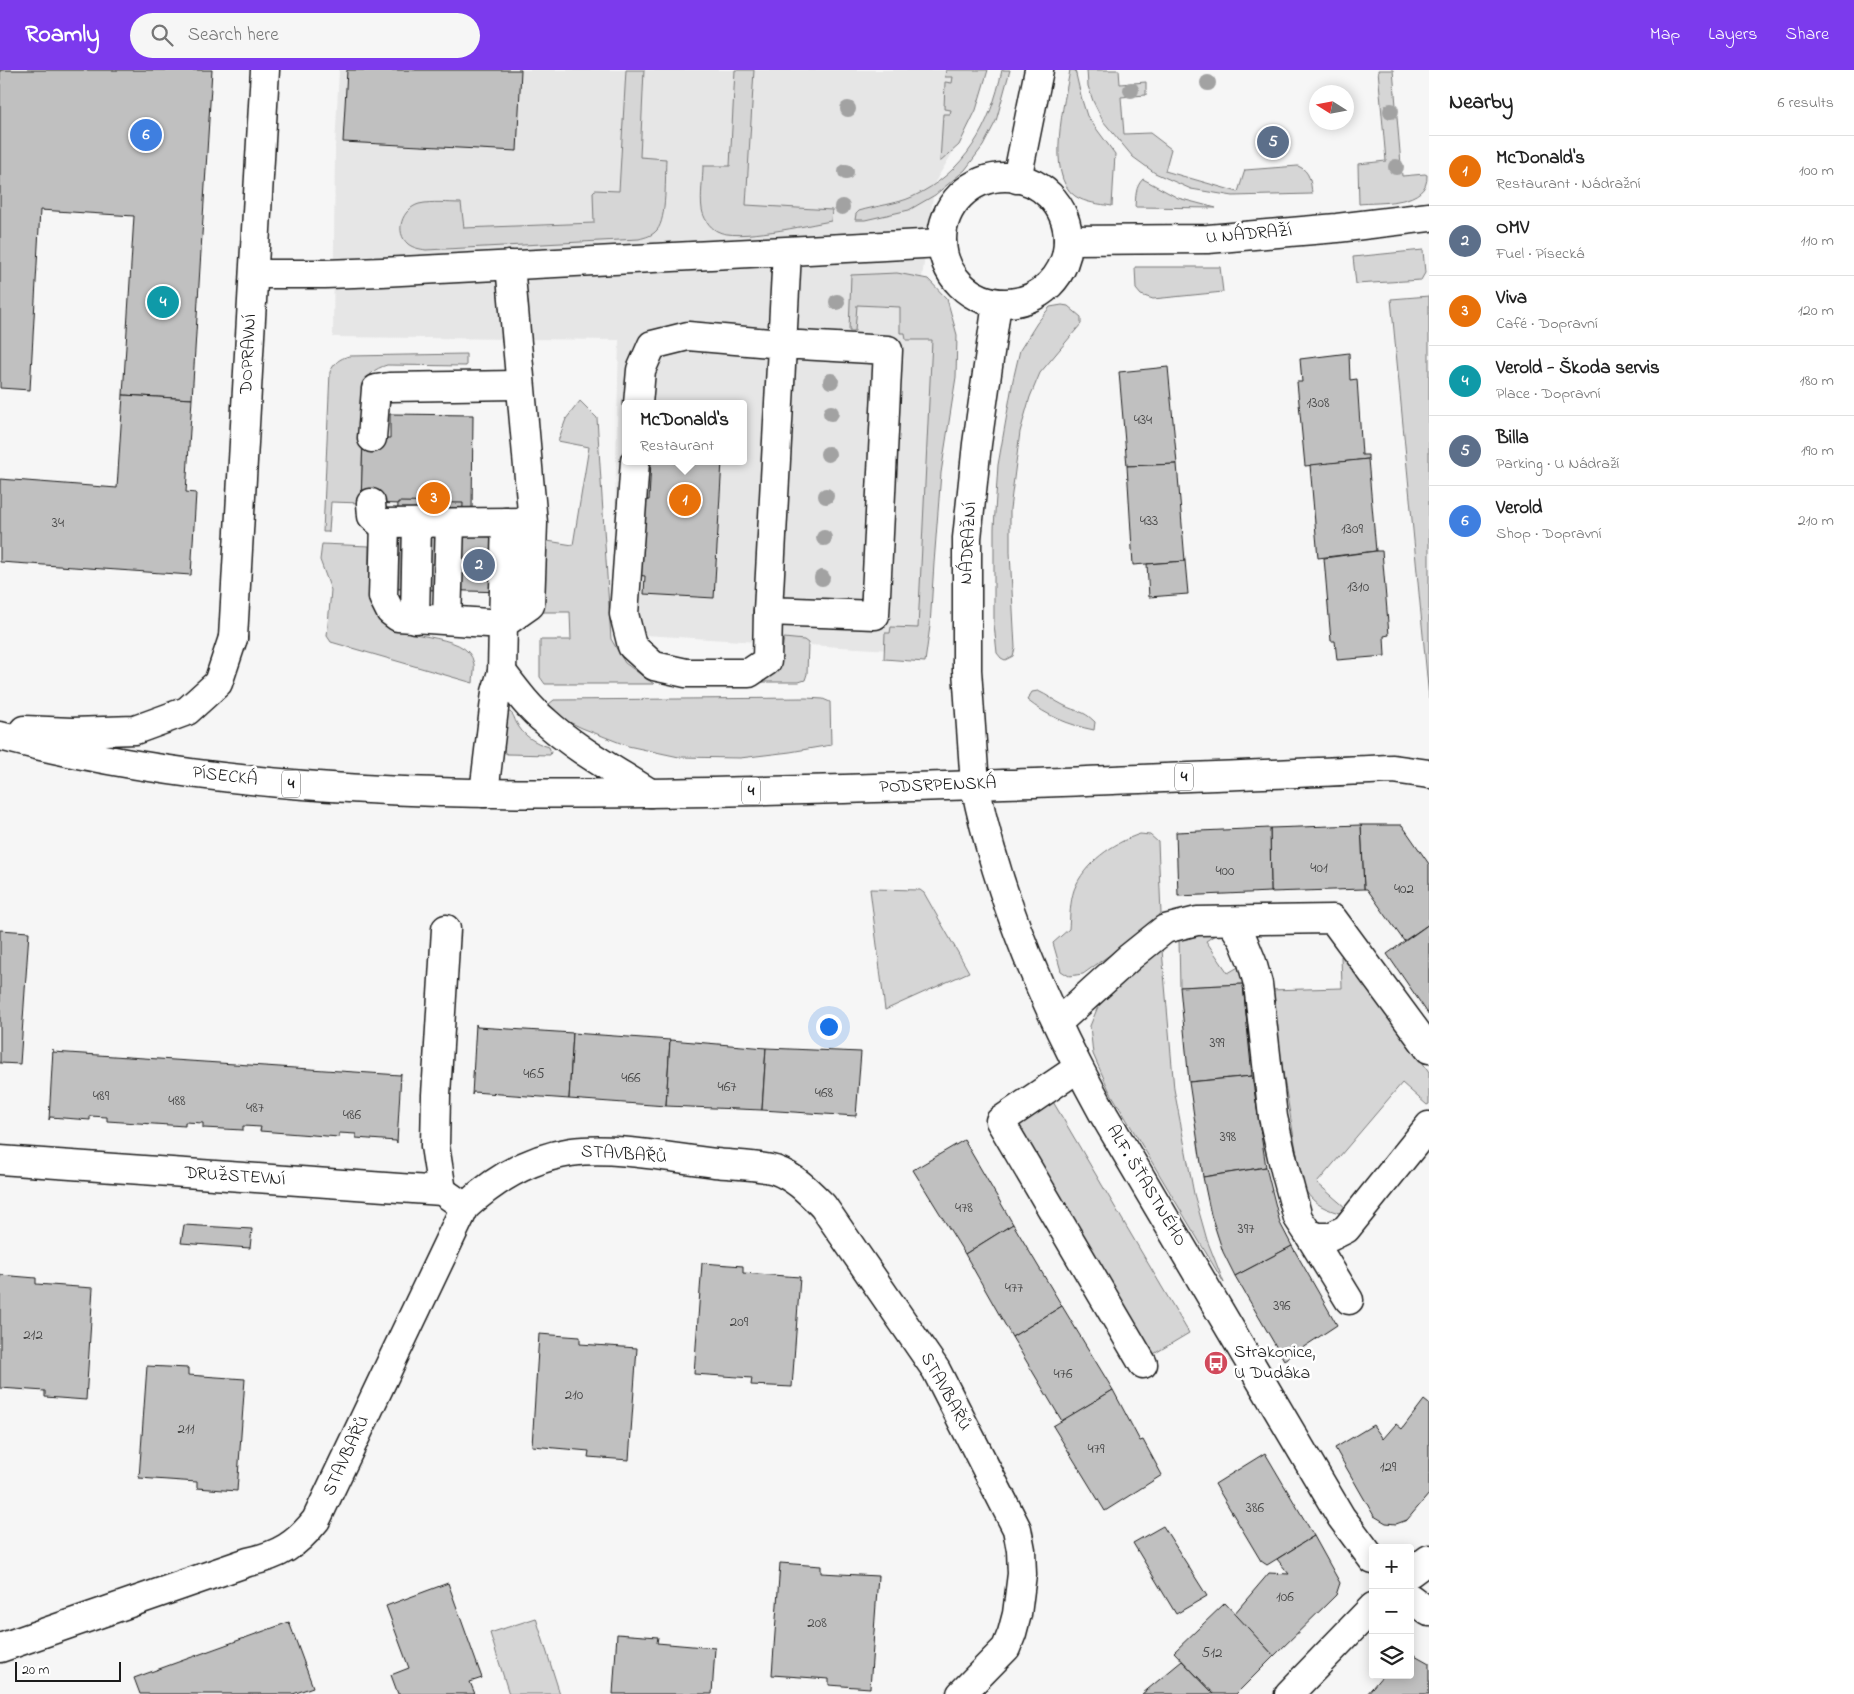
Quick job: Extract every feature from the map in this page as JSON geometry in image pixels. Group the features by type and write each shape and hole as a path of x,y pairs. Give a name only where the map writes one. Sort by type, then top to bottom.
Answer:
{"street":[{"name":"DOPRAVNÍ","path":"0,730 72,732 135,730 187,711 218,682 233,638 265,70"},
{"path":"1017,179 1039,70"},
{"path":"1000,178 1017,179 1034,185 1052,198 1063,218 1068,240 1063,264 1053,281 1044,290 1021,301 997,303 974,295 956,280 945,260 942,243 946,219 951,208 962,194 976,184 1000,178"},
{"name":"U NÁDRAŽÍ","path":"1068,240 1208,239 1429,217"},
{"path":"254,274 324,274 942,243"},
{"path":"635,465 624,614 632,646 654,666 686,673 749,673 767,661 787,252"},
{"path":"484,793 496,692 502,672 503,624 519,522 519,385 510,265"},
{"name":"NÁDRAŽNÍ","path":"975,785 966,670 967,538 977,444 997,303"},
{"path":"638,400 641,370 652,345 688,336 888,350 875,615 768,611"},
{"path":"372,438 376,390 389,387 519,385"},
{"path":"503,624 398,617 390,611 383,597 378,513 417,523 519,522"},
{"path":"415,618 417,523"},
{"path":"447,620 450,523"},
{"path":"502,672 530,707 546,722 580,748 650,793"},
{"name":"PÍSECKÁ","path":"0,736 100,759 251,780 363,790 484,793"},
{"name":"PODSRPENSKÁ","path":"1393,769 1429,758"},
{"name":"PODSRPENSKÁ","path":"484,793 831,790 1393,769 1429,774"},
{"name":"ALF. ŠŤASTNÉHO","path":"975,785 999,881 1023,949 1078,1068 1336,1508 1369,1554"},
{"path":"1056,1023 1130,957 1165,929 1197,922 1333,919 1429,1049"},
{"path":"1231,921 1243,940 1256,977 1273,1117 1298,1218 1349,1300"},
{"path":"446,929 436,1095 435,1146 442,1191 465,1207"},
{"path":"1078,1068 1000,1122 1143,1364"},
{"path":"1308,1233 1318,1237 1330,1237 1346,1229 1429,1126"},
{"name":"STAVBAŘŮ","path":"0,1648 248,1562 265,1559 281,1552 303,1536 319,1513 465,1207 485,1188 521,1167 571,1152 606,1151 773,1170 785,1174 800,1184 823,1206 936,1370 1017,1529 1021,1550 1022,1574 1018,1614 1006,1648 961,1694"},
{"name":"DRUŽSTEVNÍ","path":"0,1160 442,1191"},
{"path":"1414,1571 1429,1559"},
{"path":"1414,1601 1429,1612"},
{"path":"1289,1694 1369,1611"}],"shaded area":[{"path":"339,70 983,70 972,120 935,182 921,285 949,309 922,652 612,633 619,340 333,337 335,147"},
{"path":"626,70 644,70 640,157 666,159 665,196 662,217 657,230 653,234 639,239 426,250 408,244 404,239 401,227 404,216 413,207 429,203 461,203 464,228 594,223 593,192 595,190 619,191"},
{"path":"735,70 754,70 746,205 832,210 831,221 772,232 739,235 717,231 707,222 701,204 703,166 730,166"},
{"path":"946,70 988,70 976,110 959,145 940,162 943,114 950,114 951,110 944,109 945,82 952,83 953,77 945,77"},
{"path":"1002,70 1010,70 996,121 983,146 965,170 935,195 909,210 865,220 855,220 856,214 859,211 912,197 931,187 961,161 983,128 991,110"},
{"path":"1070,70 1075,70 1087,116 1115,154 1112,206 1088,202 1075,196 1066,186 1061,172 1059,137"},
{"path":"1087,70 1119,70 1120,84 1146,82 1146,95 1121,97 1124,134 1150,133 1171,149 1165,171 1238,192 1245,170 1298,166 1307,174 1312,194 1233,196 1191,189 1155,173 1133,157 1103,121 1088,86"},
{"path":"1378,70 1393,70 1402,176 1427,175 1425,185 1420,192 1412,197 1390,202 1359,204 1358,164 1386,161"},
{"path":"1143,179 1178,198 1216,208 1135,207 1137,188"},
{"path":"1423,250 1425,273 1421,280 1356,284 1353,257"},
{"path":"1135,267 1220,267 1223,292 1153,299 1141,295 1136,289"},
{"path":"897,273 928,279 947,299 957,335 956,377 941,473 930,626 925,662 884,659 885,633 890,633 891,627 918,628 932,340 906,340 905,333 900,333 900,307 857,305 855,331 849,331 851,275"},
{"path":"1429,296 1429,698 1391,299"},
{"path":"1068,306 1081,317 1081,324 1040,373 1030,397 1020,432 1010,509 1010,552 1015,648 1013,656 1005,660 997,653 994,624 994,528 998,465 1020,350 1037,323 1050,307"},
{"path":"466,354 466,366 387,365 378,368 370,375 364,387 361,503 331,502 329,532 323,532 330,372 336,363 349,356"},
{"path":"580,401 597,418 611,639 625,663 654,684 545,684 540,677 540,640 571,640 570,612 540,612 541,540 573,545 589,447 558,441 566,419"},
{"path":"322,544 369,546 369,587 374,610 383,621 396,628 444,640 458,645 469,653 474,664 473,683 331,642 327,636 331,590 320,560"},
{"path":"784,638 804,640 808,643 807,674 805,680 799,682 749,682 770,670 778,662"},
{"path":"1038,691 1063,705 1087,715 1095,722 1094,730 1059,719 1042,711 1027,700 1032,692"},
{"path":"823,699 830,702 831,745 740,758 679,757 628,746 563,719 549,704 554,700"},
{"path":"506,712 512,714 526,735 534,741 549,747 550,755 507,754 504,752"},
{"path":"1140,834 1150,835 1158,842 1161,914 1083,974 1069,976 1061,971 1053,943 1069,929 1072,899 1079,880 1101,855 1120,843"},
{"path":"870,889 920,890 924,893 969,972 885,1010"},
{"path":"1203,929 1215,935 1206,941 1228,973 1240,966 1243,973 1243,984 1180,987 1179,940 1185,931"},
{"path":"1162,950 1174,1089 1194,1194 1207,1240 1224,1283 1109,1090 1093,1054 1090,1026 1108,990"},
{"path":"1341,956 1354,962 1429,1072 1429,1104 1427,1105 1402,1083 1317,1183 1346,1208 1339,1213 1317,1203 1309,1196 1302,1185 1269,990 1342,988"},
{"path":"1052,1100 1189,1333 1152,1355 1015,1122"},
{"path":"536,1618 560,1694 509,1694 490,1633"}],"building":[{"path":"0,70 212,70 192,399 123,395 134,216 40,210 30,390 0,388"},
{"path":"347,70 521,70 517,151 343,142"},
{"path":"1349,353 1350,380 1357,379 1362,455 1368,455 1368,459 1305,466 1297,382 1302,382 1300,359"},
{"path":"1168,367 1177,464 1127,466 1119,372"},
{"path":"123,395 192,399 186,492 196,493 191,575 0,562 0,479 117,488"},
{"path":"390,414 473,415 472,510 404,508 403,504 361,503 363,438 390,438"},
{"path":"1368,459 1376,551 1318,558 1310,465"},
{"path":"1177,464 1185,561 1133,565 1127,466"},
{"path":"651,465 722,465 714,598 644,594 645,576 637,575 641,500 649,500"},
{"path":"398,502 463,503 462,536 536,538 534,593 370,588 371,537 397,537"},
{"path":"1382,551 1389,635 1384,636 1385,656 1337,660 1335,641 1331,641 1324,558"},
{"path":"1185,561 1188,594 1149,597 1147,564"},
{"path":"1361,825 1402,825 1429,864 1429,924 1404,941 1367,889 1364,889"},
{"path":"1361,825 1364,889 1271,892 1270,828"},
{"path":"1270,828 1271,892 1178,896 1176,832"},
{"path":"1429,924 1429,1015 1387,954"},
{"path":"0,930 29,932 20,1064 0,1063"},
{"path":"1243,984 1252,1076 1189,1082 1180,987"},
{"path":"476,1024 477,1027 573,1033 569,1099 473,1092 472,1095"},
{"path":"573,1033 670,1040 666,1106 569,1099"},
{"path":"670,1040 766,1048 762,1110 666,1106"},
{"path":"766,1048 861,1052 856,1116 762,1110"},
{"path":"53,1049 53,1052 400,1075 401,1073 397,1143 396,1141 356,1138 356,1134 339,1133 339,1137 260,1131 261,1127 243,1126 243,1130 203,1128 203,1123 185,1122 185,1126 107,1121 107,1117 90,1116 90,1120 50,1117 49,1120"},
{"path":"1252,1076 1266,1167 1203,1177 1189,1082"},
{"path":"964,1140 1013,1224 965,1254 913,1170"},
{"path":"1266,1167 1280,1223 1292,1246 1235,1276 1223,1252 1211,1215 1203,1177"},
{"path":"1013,1224 1062,1306 1012,1337 965,1254"},
{"path":"184,1225 252,1229 250,1248 181,1243"},
{"path":"1292,1246 1337,1325 1284,1360 1235,1276"},
{"path":"702,1263 743,1266 743,1273 800,1277 792,1387 751,1385 752,1378 694,1374"},
{"path":"0,1275 36,1278 36,1284 93,1288 86,1400 45,1397 45,1391 0,1388"},
{"path":"1062,1306 1113,1390 1062,1421 1012,1337"},
{"path":"539,1334 580,1337 580,1344 637,1348 629,1460 588,1457 589,1451 532,1446"},
{"path":"147,1366 188,1368 188,1375 245,1379 237,1491 197,1488 197,1482 139,1478"},
{"path":"1113,1390 1140,1441 1143,1440 1162,1475 1105,1511 1053,1426"},
{"path":"1424,1400 1429,1404 1429,1494 1407,1520 1396,1524 1386,1523 1374,1516 1335,1448 1373,1425 1383,1439 1396,1424 1402,1429"},
{"path":"1265,1453 1314,1536 1267,1565 1261,1561 1215,1484"},
{"path":"1163,1526 1207,1596 1176,1614 1133,1543"},
{"path":"1314,1536 1340,1583 1336,1595 1274,1656 1234,1614 1269,1573 1289,1574 1277,1559"},
{"path":"780,1563 821,1566 821,1573 878,1576 870,1688 829,1685 829,1679 772,1675"},
{"path":"448,1583 482,1678 470,1682 475,1694 398,1694 391,1675 409,1668 386,1606"},
{"path":"1225,1603 1274,1656 1236,1694 1214,1694 1174,1652"},
{"path":"289,1622 313,1687 293,1694 140,1694 134,1678"},
{"path":"617,1634 658,1637 657,1643 715,1648 712,1694 613,1694"},
{"path":"1414,1655 1429,1663 1429,1694 1367,1694 1380,1679 1414,1679"},
{"path":"1182,1661 1214,1694 1142,1694"}],"place":[{"name":"Verold","path":"146,135"},
{"name":"Billa","path":"1273,142"},
{"name":"Verold - Škoda servis","path":"163,302"},
{"name":"Viva","path":"434,498"},
{"name":"McDonald's","path":"685,500"},
{"name":"OMV","path":"479,565"},
{"name":"Strakonice, U Dudáka","path":"1216,1363"}]}
